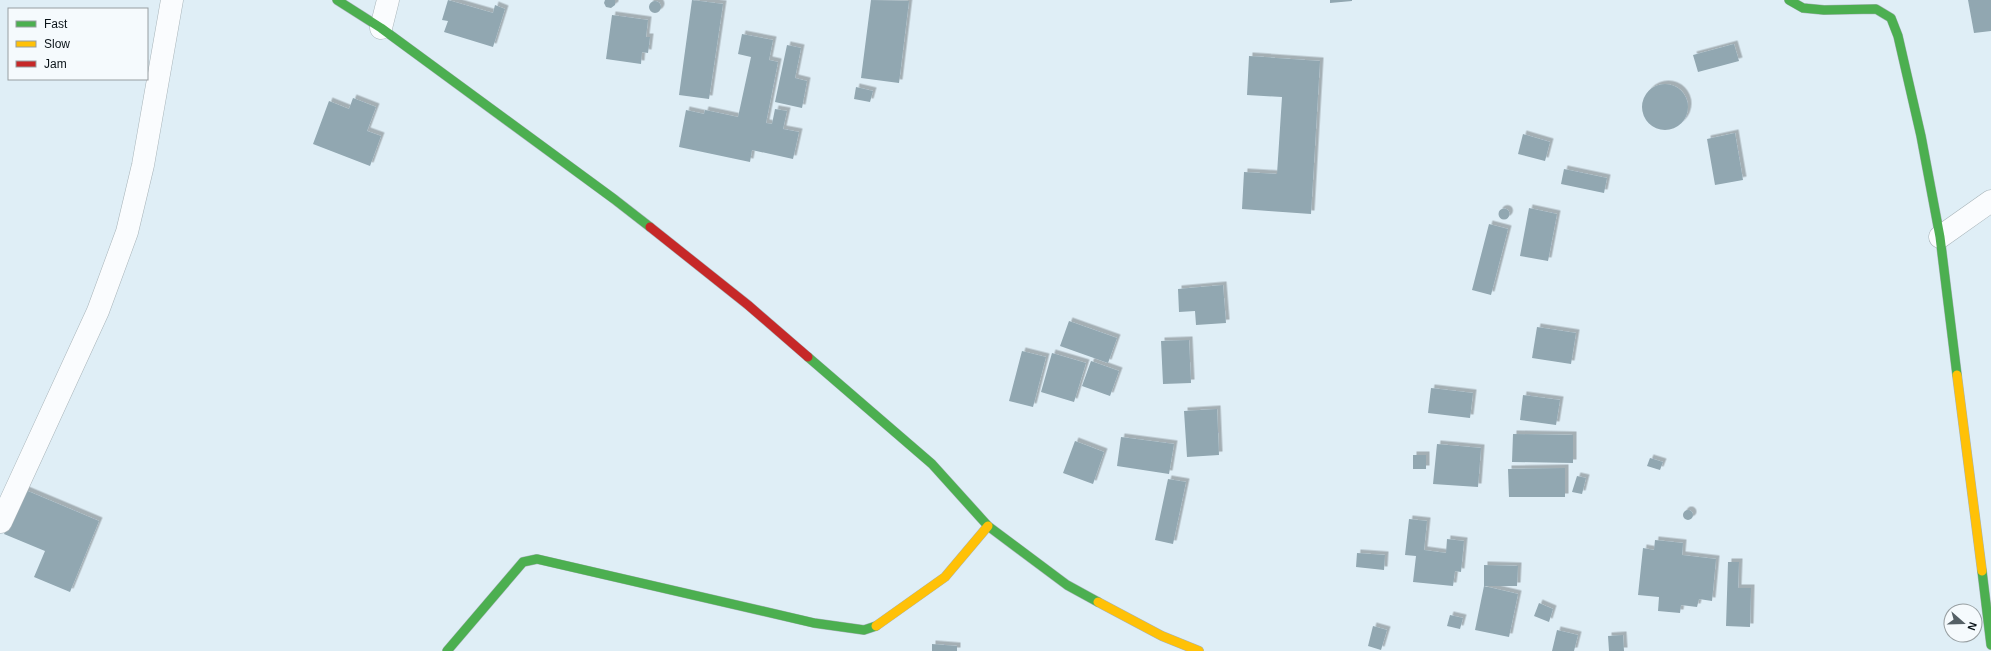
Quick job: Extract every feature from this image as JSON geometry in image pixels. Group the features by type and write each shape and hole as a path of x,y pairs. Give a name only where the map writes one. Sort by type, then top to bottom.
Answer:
{"street":[{"path":"1,522 98,311 127,232 143,165 172,0"},
{"path":"336,0 381,28 614,199 748,305 932,464 988,526 1067,585 1162,636 1199,651"},
{"path":"381,28 388,0"},
{"path":"1790,0 1804,8 1824,10 1876,9 1891,18 1898,36 1921,136 1940,237 1991,645"},
{"path":"1940,237 1991,201"},
{"path":"446,651 523,562 537,559 814,623 864,630 879,624 945,577 988,526"}],"building":[{"path":"448,0 493,13 495,5 505,9 493,47 444,32 448,21 442,20"},
{"path":"605,0 615,0 615,5 611,8 606,7 604,3"},
{"path":"692,0 723,4 709,99 679,95"},
{"path":"871,0 909,1 899,83 861,78"},
{"path":"1330,0 1352,0 1352,1 1330,3"},
{"path":"1968,0 1991,0 1991,31 1974,33"},
{"path":"655,1 659,3 661,7 659,11 655,13 651,11 649,7 651,3"},
{"path":"612,15 648,20 646,37 650,37 648,53 642,52 641,64 606,59"},
{"path":"742,34 773,40 769,60 778,62 766,123 772,124 775,109 787,111 783,129 799,132 793,159 752,150 750,162 679,147 686,110 704,114 705,110 738,117 751,57 738,54"},
{"path":"1734,44 1739,61 1698,72 1693,55"},
{"path":"787,45 801,48 795,78 807,81 802,108 775,102"},
{"path":"1249,56 1320,61 1311,214 1242,209 1244,172 1277,174 1282,97 1247,95"},
{"path":"1660,84 1670,84 1678,88 1684,94 1688,102 1688,112 1684,120 1678,126 1670,130 1660,130 1652,126 1646,120 1642,112 1642,102 1646,94 1652,88"},
{"path":"856,87 873,91 870,102 854,99"},
{"path":"353,98 376,107 367,131 381,136 370,166 313,144 329,101 349,109"},
{"path":"1735,133 1743,180 1715,185 1707,139"},
{"path":"1523,134 1550,142 1545,161 1518,154"},
{"path":"1564,169 1607,178 1604,193 1561,184"},
{"path":"1529,208 1557,214 1548,261 1520,256"},
{"path":"1502,209 1506,209 1508,210 1508,218 1502,219 1499,216 1499,212"},
{"path":"1489,224 1508,229 1491,295 1472,290"},
{"path":"1223,285 1226,323 1196,325 1195,311 1179,312 1178,289"},
{"path":"1069,321 1117,338 1108,363 1060,346"},
{"path":"1537,327 1576,333 1571,364 1532,358"},
{"path":"1189,340 1191,383 1163,384 1161,341"},
{"path":"1022,351 1046,357 1033,407 1009,401"},
{"path":"1052,353 1086,363 1074,402 1041,392"},
{"path":"1091,361 1119,371 1110,396 1082,386"},
{"path":"1431,388 1473,393 1470,418 1428,413"},
{"path":"1523,395 1560,400 1556,425 1520,420"},
{"path":"1217,409 1219,455 1187,457 1184,411"},
{"path":"1513,434 1573,435 1573,463 1512,462"},
{"path":"1121,437 1174,444 1169,474 1117,466"},
{"path":"1075,441 1104,452 1093,484 1063,473"},
{"path":"1437,444 1481,448 1478,487 1433,484"},
{"path":"1413,455 1426,455 1426,469 1413,469"},
{"path":"1650,458 1663,462 1660,470 1647,466"},
{"path":"1565,468 1565,497 1509,497 1508,469"},
{"path":"1577,476 1586,478 1582,494 1572,492"},
{"path":"1168,479 1186,482 1173,544 1155,540"},
{"path":"23,489 99,521 70,592 34,577 45,551 4,534"},
{"path":"1686,510 1690,510 1692,511 1692,519 1686,520 1683,517 1683,513"},
{"path":"1409,519 1427,521 1424,550 1446,553 1447,539 1464,541 1461,572 1455,571 1453,586 1413,582 1416,556 1405,555"},
{"path":"1655,540 1683,543 1682,555 1716,559 1712,601 1699,599 1697,607 1681,605 1680,613 1658,611 1659,597 1638,595 1643,548 1654,550"},
{"path":"1357,553 1385,555 1384,570 1356,567"},
{"path":"1728,562 1739,562 1738,588 1751,588 1750,627 1726,626"},
{"path":"1484,565 1518,566 1517,586 1484,586"},
{"path":"1484,586 1518,594 1509,637 1475,630"},
{"path":"1539,603 1553,609 1549,622 1534,616"},
{"path":"1450,615 1463,618 1460,629 1447,626"},
{"path":"1373,626 1387,630 1381,650 1368,646"},
{"path":"1557,630 1578,635 1574,651 1552,651"},
{"path":"1623,635 1624,651 1609,651 1608,636"},
{"path":"932,644 957,646 957,651 932,651"}],"traffic: fast":[{"path":"337,0 381,28 650,227"},
{"path":"1789,0 1803,8 1824,10 1876,9 1891,18 1898,36 1921,136 1940,237 1957,375"},
{"path":"808,357 932,464 988,526 1067,585 1098,602"},
{"path":"447,651 523,562 537,559 814,623 864,630 876,626"},
{"path":"1982,571 1991,645"}],"traffic: slow":[{"path":"1957,375 1982,571"},
{"path":"876,626 945,577 988,526"},
{"path":"1098,602 1162,636 1199,651"}],"traffic: jam":[{"path":"650,227 748,305 808,357"}]}
